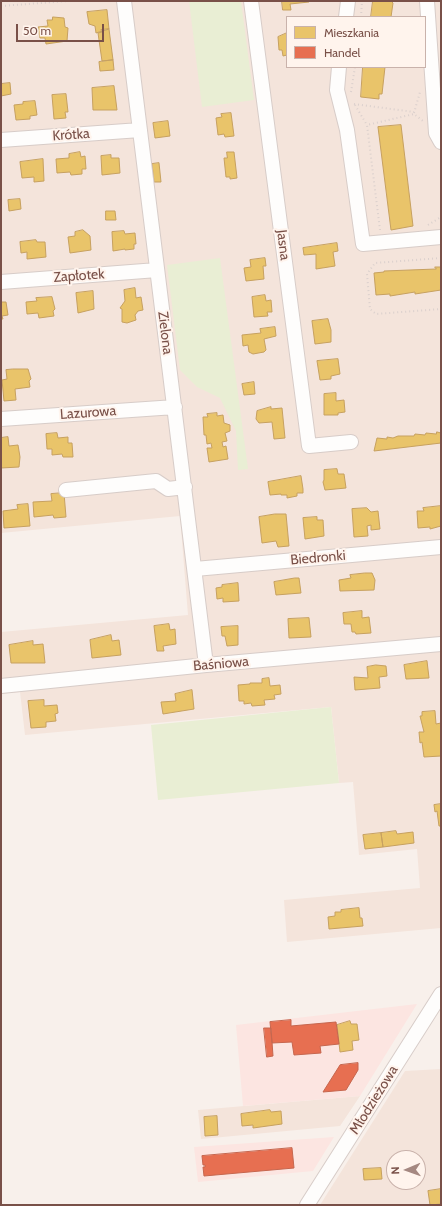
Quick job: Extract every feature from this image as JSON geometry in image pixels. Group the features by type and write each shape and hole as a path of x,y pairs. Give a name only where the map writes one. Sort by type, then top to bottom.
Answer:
{"street":[{"name":"Zielona","path":"124,1 206,665"},
{"name":"Jasna","path":"251,1 309,446 351,442"},
{"path":"346,16 348,1"},
{"path":"427,1 436,133 441,142"},
{"path":"340,68 337,90 347,130 363,244 441,237"},
{"name":"Krótka","path":"1,140 140,130"},
{"name":"Zapłotek","path":"1,282 157,270"},
{"name":"Lazurowa","path":"1,419 175,407"},
{"path":"66,490 156,481 168,489 185,487"},
{"name":"Biedronki","path":"195,569 441,547"},
{"name":"Baśniowa","path":"1,686 206,665 441,644"},
{"name":"Młodzieżowa","path":"307,1205 441,994"}],"path":[{"path":"1,6 68,1"},
{"path":"360,16 362,1"},
{"path":"355,68 350,98 367,125 381,232"},
{"path":"354,104 414,112"},
{"path":"367,125 414,114 424,122"},
{"path":"426,226 441,217"},
{"path":"441,258 374,263 367,274 370,309 376,314 441,309"}],"shaded area":[{"path":"1,1 441,1 441,928 287,942 284,900 420,888 417,849 359,855 353,782 339,783 331,707 25,735 20,692 1,694 1,632 188,615 180,516 1,533"},
{"path":"417,1004 360,1096 243,1106 236,1025"},
{"path":"441,1069 441,1205 320,1205 405,1071"},
{"path":"360,1096 340,1126 201,1139 198,1110"},
{"path":"334,1137 313,1171 198,1182 194,1147"}],"green space":[{"path":"189,1 241,1 254,100 202,107"},
{"path":"220,258 248,469 238,470 236,431 220,398 197,387 180,370 167,265"},
{"path":"331,707 339,783 158,800 151,725"}],"building: Mieszkania":[{"path":"282,1 309,2 290,4 291,10 283,10"},
{"path":"373,1 391,1 393,3 391,16 371,16"},
{"path":"107,10 109,29 96,33 95,26 89,24 87,12"},
{"path":"53,17 64,18 65,27 68,28 67,41 46,44 45,38 40,38 38,27 48,26 47,20 52,20"},
{"path":"109,29 113,60 102,61 98,33 102,32 101,30"},
{"path":"286,33 286,55 283,56 282,50 279,50 278,37"},
{"path":"113,60 114,70 100,71 99,62"},
{"path":"363,68 385,68 382,94 379,94 379,99 361,97"},
{"path":"10,83 11,94 1,96 1,84"},
{"path":"114,86 117,110 93,110 92,88"},
{"path":"66,94 68,112 65,112 66,118 54,119 52,95"},
{"path":"35,101 37,115 30,116 30,119 16,120 14,105 23,104 23,102"},
{"path":"231,113 234,136 225,137 224,134 218,135 216,118 222,117 221,114"},
{"path":"168,121 170,136 155,138 153,123"},
{"path":"401,125 413,226 391,230 378,127"},
{"path":"80,152 81,157 85,156 86,169 82,169 82,174 71,175 70,172 57,173 56,159 69,158 69,154"},
{"path":"227,152 234,152 237,178 230,179 230,177 226,177 224,158 227,158"},
{"path":"111,155 111,158 119,158 120,173 102,175 101,156"},
{"path":"43,159 44,181 34,182 34,177 22,178 20,162"},
{"path":"159,163 161,182 154,182 152,164"},
{"path":"20,199 21,209 9,211 8,200"},
{"path":"106,211 115,211 116,220 106,220"},
{"path":"83,230 90,236 91,250 70,253 68,237 75,236 75,232"},
{"path":"124,231 125,234 135,233 136,244 134,244 134,249 113,251 112,232"},
{"path":"36,240 37,242 45,242 46,257 27,259 27,252 21,253 20,242"},
{"path":"337,243 338,251 333,252 335,266 316,269 316,254 304,255 303,248"},
{"path":"265,258 266,266 263,266 264,279 246,281 244,268 251,267 250,260"},
{"path":"435,267 441,267 441,290 390,296 390,294 376,295 374,273 384,271 436,269"},
{"path":"135,288 136,298 141,297 143,310 138,311 135,315 136,320 127,323 122,322 122,309 120,308 125,301 124,290"},
{"path":"93,291 94,309 78,313 76,293"},
{"path":"265,295 266,301 271,300 272,312 267,312 268,316 254,317 252,297"},
{"path":"52,297 55,309 53,311 54,316 39,318 38,313 27,314 26,302 37,301 36,298"},
{"path":"1,302 6,302 8,315 2,316 3,319 1,319"},
{"path":"328,319 331,330 331,342 315,344 312,321"},
{"path":"275,327 276,336 264,339 266,350 264,352 253,354 249,352 248,345 243,346 242,335 261,333 260,329"},
{"path":"338,359 340,374 331,376 331,379 320,380 317,361"},
{"path":"28,369 31,379 29,381 30,387 15,389 16,400 4,401 2,380 7,379 6,370"},
{"path":"254,382 255,394 244,395 242,384"},
{"path":"336,393 336,401 344,400 345,412 338,413 338,415 324,415 324,394"},
{"path":"271,407 271,409 282,408 285,438 274,439 272,422 259,423 256,419 257,411"},
{"path":"217,413 217,416 223,415 224,423 230,425 230,431 225,433 227,441 222,442 223,447 226,446 228,459 209,462 207,448 212,448 211,443 207,444 206,435 204,435 203,417 208,417 207,414"},
{"path":"437,432 441,433 441,443 374,451 377,438 387,439 387,437 393,438 398,436 414,436 415,434 425,435 426,433 436,434"},
{"path":"57,433 58,438 68,437 68,443 72,443 73,457 63,457 62,454 52,455 52,449 47,449 46,434"},
{"path":"8,437 9,446 18,445 20,457 19,467 1,468 1,438"},
{"path":"337,469 338,474 344,474 346,488 325,490 323,482 324,470"},
{"path":"301,476 303,493 297,493 297,496 287,498 287,495 270,495 268,482"},
{"path":"64,493 66,517 54,518 53,515 34,517 33,502 52,501 51,494"},
{"path":"28,504 30,526 4,528 3,511 18,509 17,505"},
{"path":"441,506 441,526 430,529 430,527 418,528 417,511 424,511 423,508"},
{"path":"367,508 371,512 378,511 380,529 371,530 371,525 367,526 368,536 354,537 352,509"},
{"path":"275,514 286,514 289,546 278,547 276,541 262,543 259,517"},
{"path":"317,517 317,520 323,520 324,536 305,539 303,518"},
{"path":"372,573 375,580 374,590 340,591 339,580 351,578 350,575"},
{"path":"299,578 301,593 276,595 274,582"},
{"path":"238,583 239,601 223,602 223,598 217,599 216,588 222,587 222,585"},
{"path":"362,611 362,618 369,617 371,633 356,634 355,632 352,632 351,624 344,624 343,613"},
{"path":"309,618 311,637 289,638 288,619"},
{"path":"169,624 170,630 175,629 176,644 163,646 164,651 157,651 154,626"},
{"path":"238,626 238,645 227,646 225,636 222,636 221,627"},
{"path":"111,635 112,641 119,640 121,655 92,658 90,640"},
{"path":"33,641 33,645 43,644 45,663 11,663 9,645"},
{"path":"427,661 429,678 406,679 404,665"},
{"path":"376,665 386,666 387,676 379,677 380,688 355,690 354,677 368,678 367,667"},
{"path":"269,678 270,686 280,685 281,694 274,695 275,699 264,700 265,705 252,706 251,703 244,704 244,701 239,701 238,685 262,683 262,679"},
{"path":"192,690 194,709 163,714 161,702 176,701 175,694"},
{"path":"44,700 44,706 57,705 58,713 55,714 56,721 46,722 46,727 31,728 28,701"},
{"path":"435,711 436,724 441,723 441,756 424,757 422,742 420,743 419,732 424,732 420,716 422,716 422,712"},
{"path":"441,804 441,826 439,826 437,811 435,812 434,805"},
{"path":"396,831 397,834 413,832 414,843 383,847 381,833"},
{"path":"381,833 383,847 365,849 363,835"},
{"path":"359,908 363,926 329,929 328,917 335,916 335,912"},
{"path":"350,1021 351,1024 357,1024 359,1040 352,1041 353,1050 340,1052 337,1025"},
{"path":"270,1110 271,1112 281,1111 282,1124 253,1128 253,1125 242,1126 241,1114"},
{"path":"217,1116 218,1135 205,1136 204,1117"},
{"path":"381,1168 382,1179 364,1180 363,1169"},
{"path":"441,1189 441,1204 430,1205 428,1191"}],"building: Handel":[{"path":"291,1020 291,1026 336,1022 339,1044 320,1046 321,1053 294,1055 292,1042 272,1043 270,1022"},
{"path":"264,1028 271,1028 273,1056 267,1057"},
{"path":"358,1063 358,1070 346,1090 323,1092 340,1065"},
{"path":"292,1148 294,1168 204,1176 203,1167 205,1167 205,1165 203,1165 202,1156"}]}
